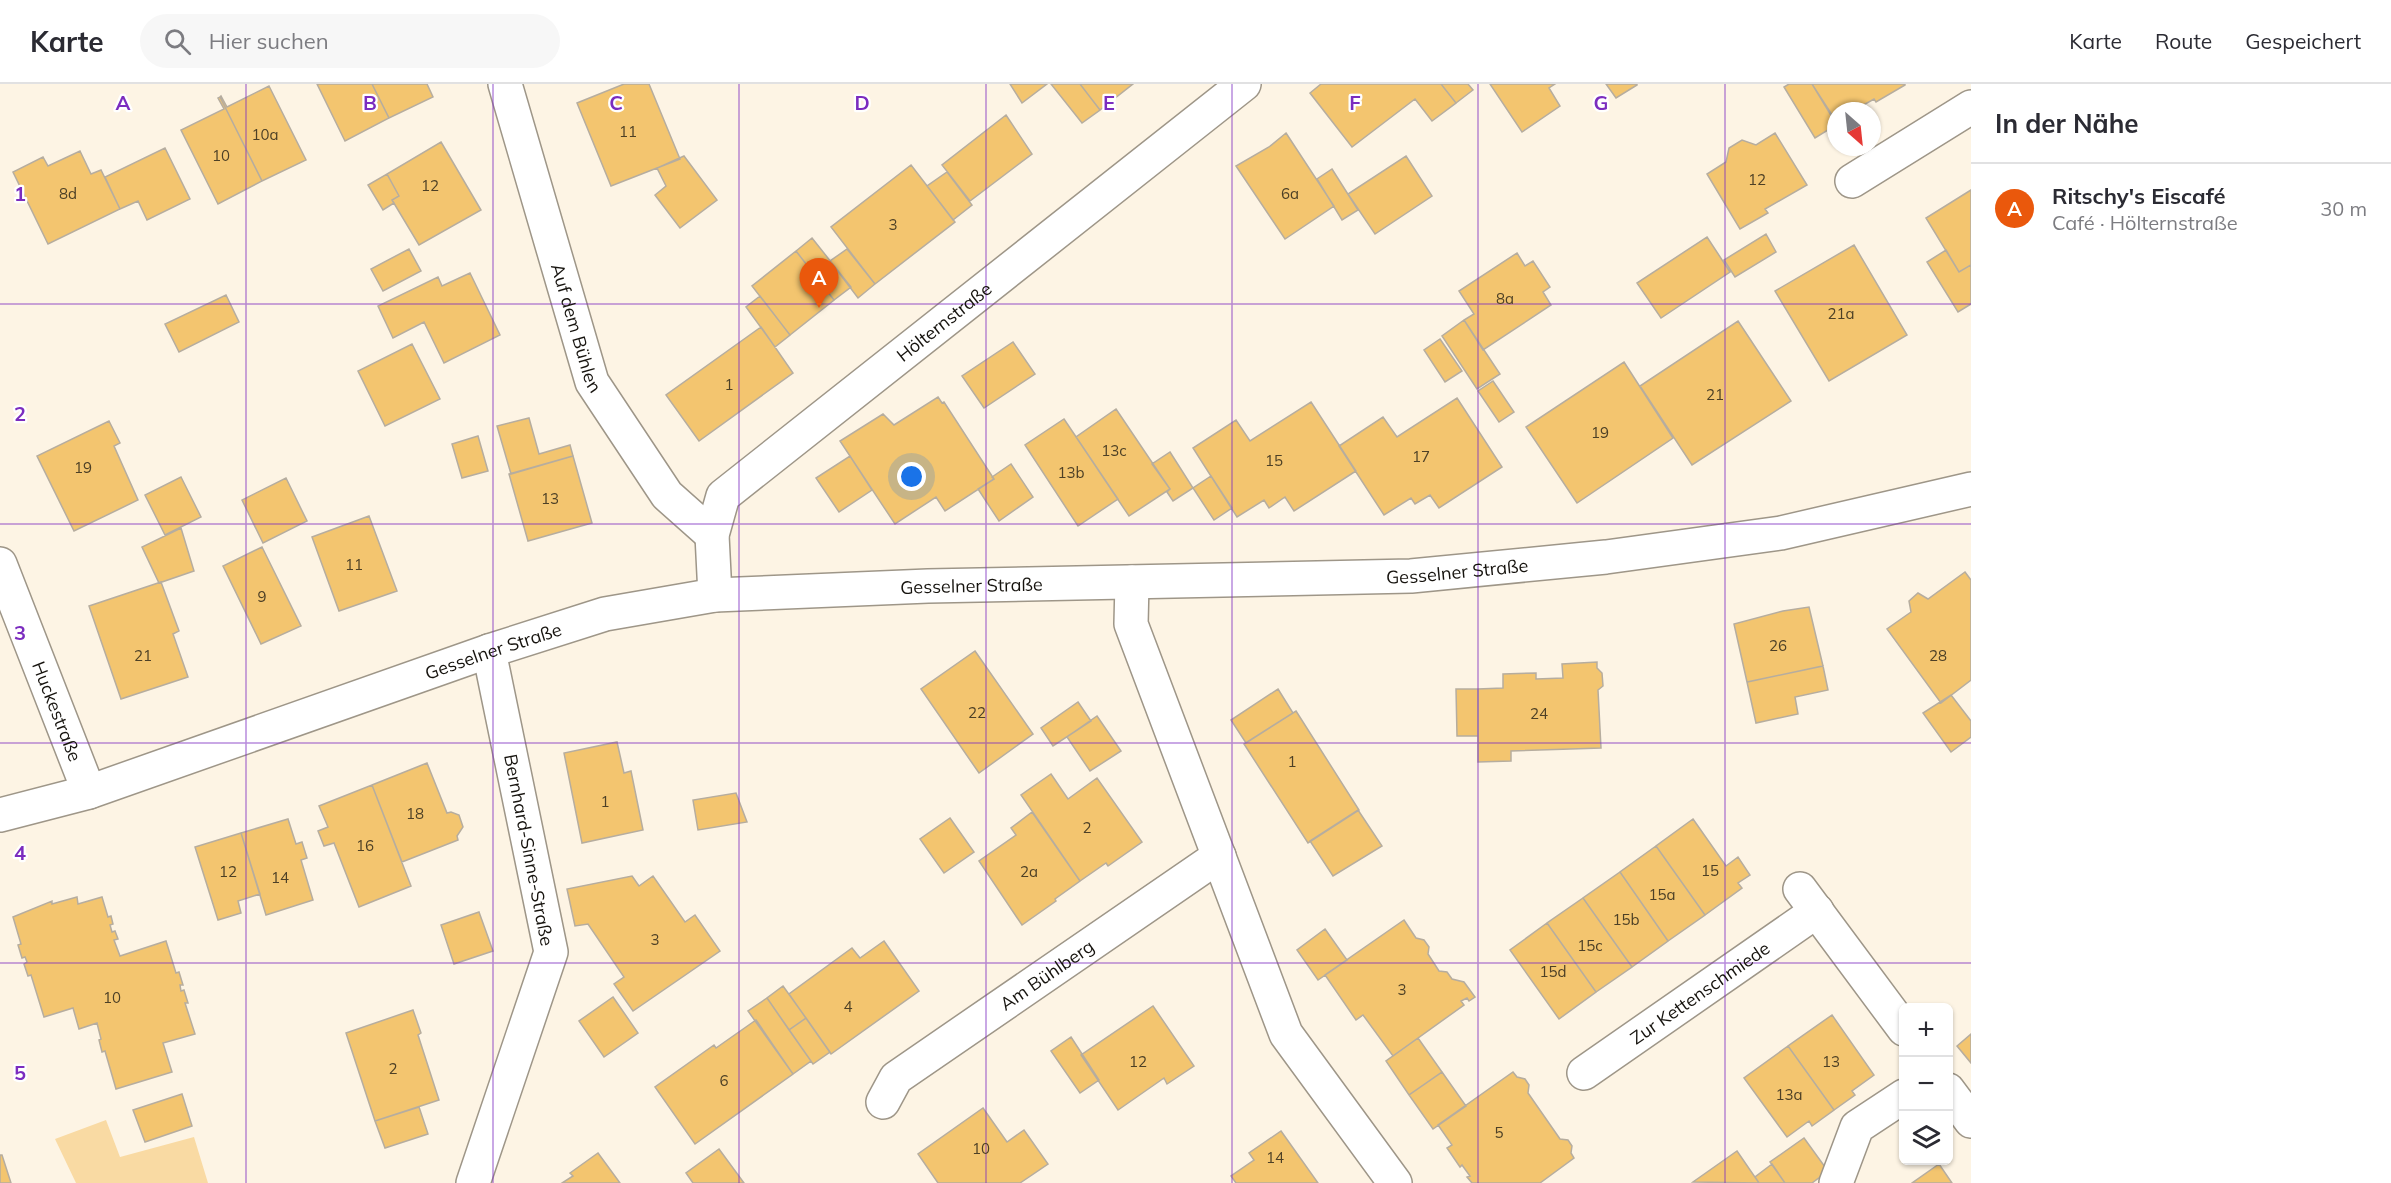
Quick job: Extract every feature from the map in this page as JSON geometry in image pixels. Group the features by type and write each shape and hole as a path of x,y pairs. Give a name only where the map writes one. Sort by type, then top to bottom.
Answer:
{"street":[{"name":"Auf dem Bühlen","path":"505,84 592,382 667,495 712,535"},
{"name":"Hölternstraße","path":"715,595 712,535 723,496 1244,84"},
{"path":"1852,181 1971,107"},
{"name":"Gesselner Straße","path":"0,815 89,792 489,651 605,614 715,595 928,586 1411,576 1605,556 1781,533 1971,489"},
{"name":"Huckestraße","path":"0,564 89,792"},
{"path":"1132,582 1131,624 1286,1034 1395,1183"},
{"name":"Bernhard-Sinne-Straße","path":"473,1183 551,952 489,651"},
{"name":"Am Bühlberg","path":"884,1102 896,1078 1219,856"},
{"name":"Zur Kettenschmiede","path":"1584,1073 1808,900 1899,1022"},
{"path":"1953,1097 1971,1121"},
{"path":"1836,1183 1857,1127 1899,1099"}],"shaded area":[{"path":"106,1120 120,1157 194,1137 208,1183 76,1183 55,1139"}],"building":[{"path":"317,84 372,84 389,118 345,141"},
{"path":"372,84 427,84 433,97 389,118"},
{"path":"624,84 649,84 680,159 611,186 577,103"},
{"path":"1010,84 1047,84 1022,103"},
{"path":"1051,84 1080,84 1100,110 1082,123"},
{"path":"1080,84 1133,84 1100,110"},
{"path":"1321,84 1441,84 1456,103 1432,121 1415,99 1352,147 1310,93"},
{"path":"1441,84 1468,84 1473,90 1456,103"},
{"path":"1490,84 1555,84 1549,88 1560,106 1522,132"},
{"path":"1606,84 1637,84 1637,85 1616,98"},
{"path":"1789,84 1812,84 1827,107 1827,131 1815,138 1784,87"},
{"path":"1812,84 1905,84 1876,102 1874,99 1869,102 1827,102 1827,109"},
{"path":"269,86 306,160 262,181 220,97 227,107"},
{"path":"220,97 262,181 218,204 181,130 224,109 218,98"},
{"path":"1006,115 1032,154 970,201 942,165"},
{"path":"1286,133 1334,206 1285,239 1236,166 1269,147"},
{"path":"1775,133 1807,185 1765,209 1768,213 1740,229 1707,174 1726,162 1729,148 1742,140 1756,145"},
{"path":"441,142 481,210 419,245 392,200 399,196 387,174"},
{"path":"165,148 190,199 147,220 138,201 120,209 105,177"},
{"path":"80,151 91,174 101,170 120,209 48,244 13,172 43,157 48,166"},
{"path":"684,156 717,200 680,228 655,195 666,186 657,168"},
{"path":"1406,156 1432,196 1375,234 1348,194"},
{"path":"911,165 955,222 875,284 831,227"},
{"path":"1332,169 1358,210 1342,220 1317,179"},
{"path":"947,172 972,205 953,220 927,186"},
{"path":"387,174 399,196 392,200 394,203 383,210 368,185"},
{"path":"1971,190 1971,265 1959,272 1926,218"},
{"path":"1766,234 1776,252 1735,277 1724,260"},
{"path":"1707,237 1730,272 1661,318 1637,283"},
{"path":"812,238 851,287 834,300 796,251"},
{"path":"1854,245 1907,335 1829,381 1775,291"},
{"path":"409,249 421,271 383,291 371,269"},
{"path":"847,249 875,284 858,298 830,261"},
{"path":"1946,250 1959,272 1971,265 1971,304 1958,312 1927,262"},
{"path":"796,251 834,300 790,335 752,286"},
{"path":"1517,253 1525,266 1533,261 1550,287 1543,292 1551,305 1483,350 1464,320 1474,314 1459,291"},
{"path":"470,273 500,335 444,363 424,322 393,338 378,306 438,277 442,286"},
{"path":"226,295 239,322 179,352 165,324"},
{"path":"760,296 790,335 775,347 746,307"},
{"path":"1464,320 1500,374 1477,389 1442,336"},
{"path":"1738,321 1791,401 1692,465 1640,386"},
{"path":"761,327 793,373 699,441 666,395"},
{"path":"1440,339 1462,371 1445,382 1424,350"},
{"path":"1013,342 1035,374 984,408 962,376"},
{"path":"412,344 440,399 385,426 358,371"},
{"path":"1624,362 1673,438 1577,503 1526,427"},
{"path":"1493,381 1514,412 1499,422 1478,391"},
{"path":"938,397 942,403 944,402 994,479 945,511 936,497 895,524 840,441 883,414 894,425"},
{"path":"1457,398 1502,467 1439,508 1430,495 1415,504 1411,498 1384,515 1339,446 1383,417 1397,437"},
{"path":"1311,402 1356,471 1294,511 1285,497 1269,508 1264,500 1237,517 1193,448 1236,420 1250,441"},
{"path":"1116,409 1170,489 1129,516 1076,437"},
{"path":"529,418 539,454 570,445 573,456 511,474 497,426"},
{"path":"1064,419 1118,499 1078,526 1025,445"},
{"path":"109,421 120,443 114,446 138,500 74,531 37,456"},
{"path":"478,436 488,471 462,478 452,444"},
{"path":"1170,452 1193,488 1173,501 1167,492 1170,489 1152,464"},
{"path":"573,456 592,523 528,541 509,474"},
{"path":"850,456 872,490 839,512 816,478"},
{"path":"1011,464 1033,497 999,521 978,489"},
{"path":"1211,476 1232,508 1214,520 1193,488"},
{"path":"181,477 201,517 165,535 145,495"},
{"path":"286,478 307,521 263,543 242,500"},
{"path":"369,516 397,591 339,611 312,537"},
{"path":"181,528 194,571 159,583 142,547"},
{"path":"262,547 301,626 261,644 223,566"},
{"path":"1965,572 1971,580 1971,680 1941,703 1887,629 1911,612 1909,601 1918,593 1928,599"},
{"path":"161,582 179,631 173,634 188,677 121,699 89,606"},
{"path":"1809,607 1823,666 1747,682 1734,624 1783,611"},
{"path":"975,651 1033,734 979,773 921,689"},
{"path":"1597,662 1597,668 1602,673 1603,686 1598,690 1601,748 1511,751 1511,761 1478,762 1478,689 1503,688 1503,674 1536,673 1536,679 1563,678 1562,664"},
{"path":"1823,666 1828,690 1795,697 1798,714 1756,723 1747,682"},
{"path":"1278,689 1293,713 1246,743 1231,720"},
{"path":"1456,689 1478,689 1478,736 1457,736"},
{"path":"1951,695 1971,721 1971,737 1951,752 1923,713"},
{"path":"1078,702 1091,721 1053,746 1041,728"},
{"path":"1296,711 1359,810 1308,843 1244,744"},
{"path":"1097,716 1121,751 1090,771 1067,737"},
{"path":"617,742 624,773 631,771 643,830 582,843 564,753"},
{"path":"427,763 447,813 459,815 463,827 457,836 458,840 402,862 372,785"},
{"path":"1051,774 1068,799 1097,778 1142,842 1108,866 1106,863 1080,881 1021,795"},
{"path":"372,785 411,886 359,907 334,843 324,846 318,831 328,827 319,806"},
{"path":"736,793 747,822 698,830 693,800"},
{"path":"1358,810 1382,846 1333,876 1310,841"},
{"path":"1032,812 1080,881 1022,925 979,861 1016,835 1011,828"},
{"path":"950,818 974,852 944,873 920,839"},
{"path":"288,819 296,844 302,842 307,858 301,860 313,900 266,915 241,833"},
{"path":"1693,819 1726,866 1738,857 1750,875 1738,883 1742,888 1705,915 1656,846"},
{"path":"241,833 260,894 238,901 241,913 218,920 195,847"},
{"path":"1656,846 1705,915 1668,941 1620,872"},
{"path":"1620,872 1668,941 1632,967 1583,898"},
{"path":"632,876 639,886 653,876 685,922 695,915 720,951 633,1011 614,984 624,977 588,924 575,926 567,889"},
{"path":"77,897 78,904 102,897 108,917 111,916 113,924 110,925 118,939 114,940 120,956 166,941 176,973 179,972 183,985 180,985 181,991 184,990 188,1003 185,1003 195,1034 163,1043 172,1072 116,1089 105,1051 102,1052 97,1023 79,1029 73,1008 44,1017 31,975 28,976 24,964 27,962 25,957 22,958 18,945 21,944 13,917 52,901 52,904"},
{"path":"1583,898 1632,967 1596,992 1547,923"},
{"path":"479,912 493,951 454,964 441,925"},
{"path":"1404,920 1416,938 1424,940 1429,947 1428,954 1439,971 1447,972 1452,979 1464,982 1475,997 1469,1001 1467,998 1461,1001 1464,1005 1393,1056 1363,1015 1356,1020 1325,975"},
{"path":"1547,923 1596,992 1559,1019 1510,950"},
{"path":"1325,929 1347,960 1318,980 1297,950"},
{"path":"884,941 919,991 831,1054 789,994 852,948 860,958"},
{"path":"783,986 806,1018 789,1030 767,998"},
{"path":"613,997 638,1033 604,1057 579,1021"},
{"path":"767,998 811,1061 793,1074 748,1011"},
{"path":"1153,1006 1194,1066 1167,1084 1164,1078 1118,1110 1081,1055"},
{"path":"413,1010 421,1033 418,1035 439,1100 375,1121 346,1033"},
{"path":"1832,1015 1874,1075 1852,1091 1855,1095 1834,1110 1788,1046"},
{"path":"806,1018 830,1052 813,1064 789,1030"},
{"path":"756,1020 793,1074 695,1144 655,1087 714,1045 716,1048"},
{"path":"1971,1034 1971,1063 1957,1046"},
{"path":"1071,1037 1099,1080 1080,1093 1051,1051"},
{"path":"1418,1038 1442,1072 1409,1095 1386,1061"},
{"path":"1788,1046 1834,1110 1812,1126 1809,1121 1787,1137 1744,1078"},
{"path":"1442,1072 1466,1106 1433,1129 1409,1095"},
{"path":"1513,1072 1517,1077 1525,1079 1529,1085 1528,1093 1560,1139 1568,1140 1572,1146 1571,1153 1574,1158 1540,1183 1472,1183 1467,1177 1470,1176 1462,1165 1460,1167 1447,1148 1452,1145 1438,1125"},
{"path":"182,1094 192,1126 145,1142 133,1110"},
{"path":"419,1107 428,1134 385,1148 375,1121"},
{"path":"983,1108 1007,1142 1024,1130 1048,1164 1020,1183 938,1183 918,1154"},
{"path":"1281,1131 1318,1183 1236,1183 1231,1176 1254,1160 1249,1153"},
{"path":"1804,1138 1828,1171 1812,1183 1785,1183 1770,1162"},
{"path":"719,1149 744,1183 693,1183 686,1173"},
{"path":"1737,1151 1759,1183 1693,1182"},
{"path":"598,1153 620,1183 562,1183 573,1176 570,1173"},
{"path":"0,1155 2,1155 11,1183 0,1183"},
{"path":"1772,1164 1785,1183 1759,1183 1755,1177"},
{"path":"1940,1165 1952,1183 1912,1183"}],"place":[{"name":"Ritschy's Eiscafé","path":"819,308"}]}
